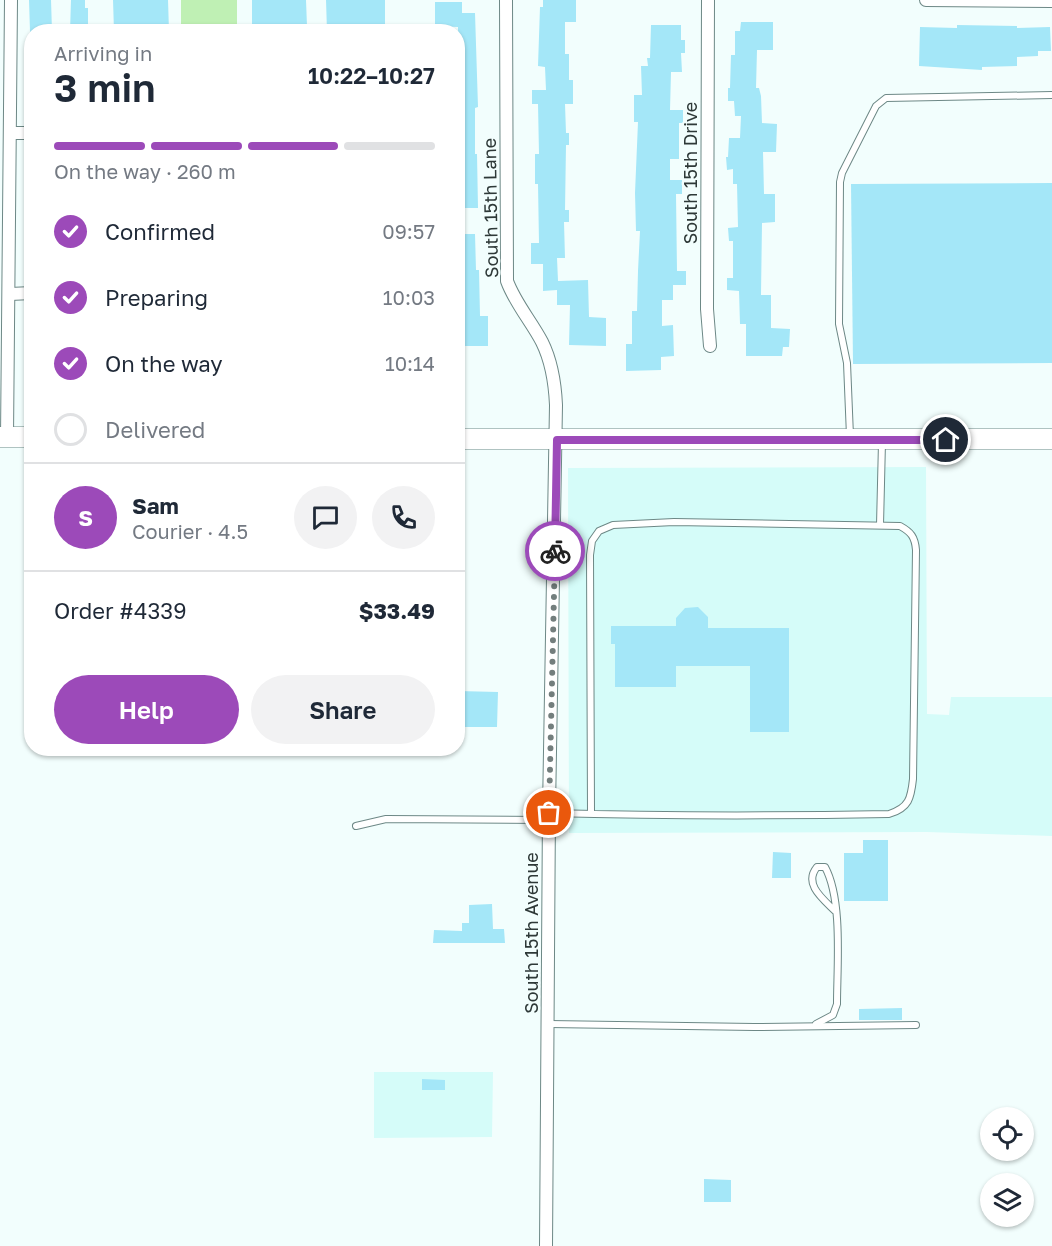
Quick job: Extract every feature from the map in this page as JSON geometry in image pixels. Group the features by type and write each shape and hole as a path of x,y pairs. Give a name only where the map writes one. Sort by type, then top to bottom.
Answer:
{"main road":[{"path":"4,437 24,437"},
{"path":"465,438 1052,439"}],"street":[{"path":"4,437 10,294 10,0"},
{"name":"South 15th Lane","path":"506,0 507,281 550,360 555,391 557,440"},
{"name":"South 15th Drive","path":"708,0 707,309 710,346"},
{"path":"926,0 1052,1"},
{"path":"10,133 24,133"},
{"path":"10,294 24,293"},
{"name":"South 15th Avenue","path":"546,1246 549,817 557,440"}],"lane":[{"path":"850,440 847,363 839,324 840,182 842,173 876,106 886,98 1052,95"},
{"path":"880,525 882,440"},
{"path":"356,826 386,819 549,817 591,814 889,814 900,811 907,805 913,779 916,550 915,538 909,531 900,526 880,525 674,522 613,525 598,531 592,541 590,555 591,814"},
{"path":"807,1027 833,1015 837,1004 835,911 834,890 825,867 817,867 813,872 816,892 835,911"},
{"path":"549,1024 807,1027 916,1025"}],"shaded area":[{"path":"926,467 927,714 949,715 951,697 1052,697 1052,836 927,832 569,833 568,468"},
{"path":"374,1072 493,1072 492,1137 374,1138"}],"green space":[{"path":"181,0 237,0 237,24 181,24"}],"building":[{"path":"29,0 51,0 52,24 30,24"},
{"path":"71,0 85,0 85,8 88,8 88,24 70,24"},
{"path":"113,0 168,0 169,24 114,24"},
{"path":"252,0 306,0 307,24 252,24"},
{"path":"326,0 385,0 385,24 327,24"},
{"path":"543,0 576,0 576,22 565,22 565,54 569,54 569,80 573,80 573,104 565,104 566,133 569,133 569,145 566,145 565,210 569,210 569,222 564,222 565,258 557,258 558,281 588,280 589,317 606,318 606,346 569,345 570,305 557,305 557,290 543,291 543,264 531,264 531,243 539,243 538,184 535,184 535,154 539,154 538,104 532,104 532,90 546,90 545,67 538,66 540,7 543,7"},
{"path":"435,2 462,2 462,13 475,13 478,107 475,108 475,154 477,154 478,208 465,208 465,24 435,24"},
{"path":"741,22 773,22 773,50 757,50 756,88 759,88 761,96 762,123 777,124 776,152 763,152 764,194 775,194 775,222 762,223 761,295 771,295 771,328 790,329 789,347 783,347 782,356 746,356 746,324 740,324 739,291 727,290 727,278 733,278 733,241 729,241 728,228 738,227 737,184 733,184 733,169 727,170 726,157 728,157 729,138 740,138 741,116 735,116 734,101 728,101 728,88 730,88 731,55 735,55 735,31 740,31"},
{"path":"651,25 681,25 681,40 685,40 685,53 681,53 682,72 671,72 670,110 683,110 683,123 679,123 679,159 670,159 670,180 682,180 682,194 676,194 677,271 686,271 686,285 673,285 673,300 662,300 662,326 673,325 674,356 661,357 661,370 626,371 626,344 632,344 632,311 637,311 640,231 636,231 638,122 634,122 634,95 642,95 641,66 648,66 647,58 650,58"},
{"path":"957,25 1050,27 1051,51 1038,51 1038,56 1017,57 1017,66 982,67 982,70 919,66 920,27 957,28"},
{"path":"1052,183 1052,363 853,364 851,184"},
{"path":"465,234 475,234 476,270 479,270 480,316 488,316 488,346 465,346"},
{"path":"698,607 708,617 708,628 789,628 789,732 750,732 750,666 676,666 676,687 615,687 615,644 611,644 611,626 676,626 676,618 685,608"},
{"path":"465,691 498,692 497,727 465,727"},
{"path":"863,840 888,840 888,901 844,901 844,853 863,853"},
{"path":"773,852 791,853 791,878 772,878"},
{"path":"492,904 493,929 504,929 505,943 433,943 434,930 462,931 462,923 469,923 469,905"},
{"path":"902,1008 902,1020 859,1020 859,1009"},
{"path":"422,1079 445,1080 445,1090 422,1090"},
{"path":"704,1179 731,1180 731,1202 704,1202"}],"way so far":[{"path":"549,813 555,551"}],"route":[{"path":"555,551 557,440 946,440"}]}
